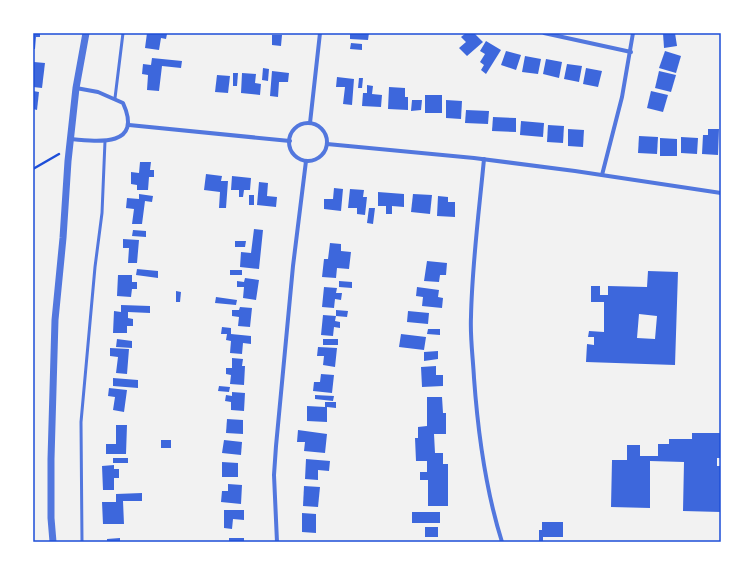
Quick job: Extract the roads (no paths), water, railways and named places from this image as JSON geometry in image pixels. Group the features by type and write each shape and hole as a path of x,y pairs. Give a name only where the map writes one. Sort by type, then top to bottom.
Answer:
{"street":[{"path":"53,542 51,518 55,320 69,148 76,88 86,33"},
{"path":"310,123 320,33"},
{"path":"544,33 631,52"},
{"path":"602,175 622,97 631,52 633,33"},
{"path":"70,139 97,142 113,140 122,136 129,124 128,112 124,103 98,92 76,88"},
{"path":"310,123 321,128 325,134 327,144 322,155 316,159 306,161 296,156 292,151 290,141 291,134 295,128 303,124 310,123"},
{"path":"129,124 290,141"},
{"path":"327,144 484,159 721,193"},
{"path":"484,159 470,319 476,405 483,463 493,514 502,542"},
{"path":"277,542 274,475 276,446 293,266 306,161"}],"lane":[{"path":"115,98 123,33"},
{"path":"82,542 81,422 102,213 105,141"}]}
